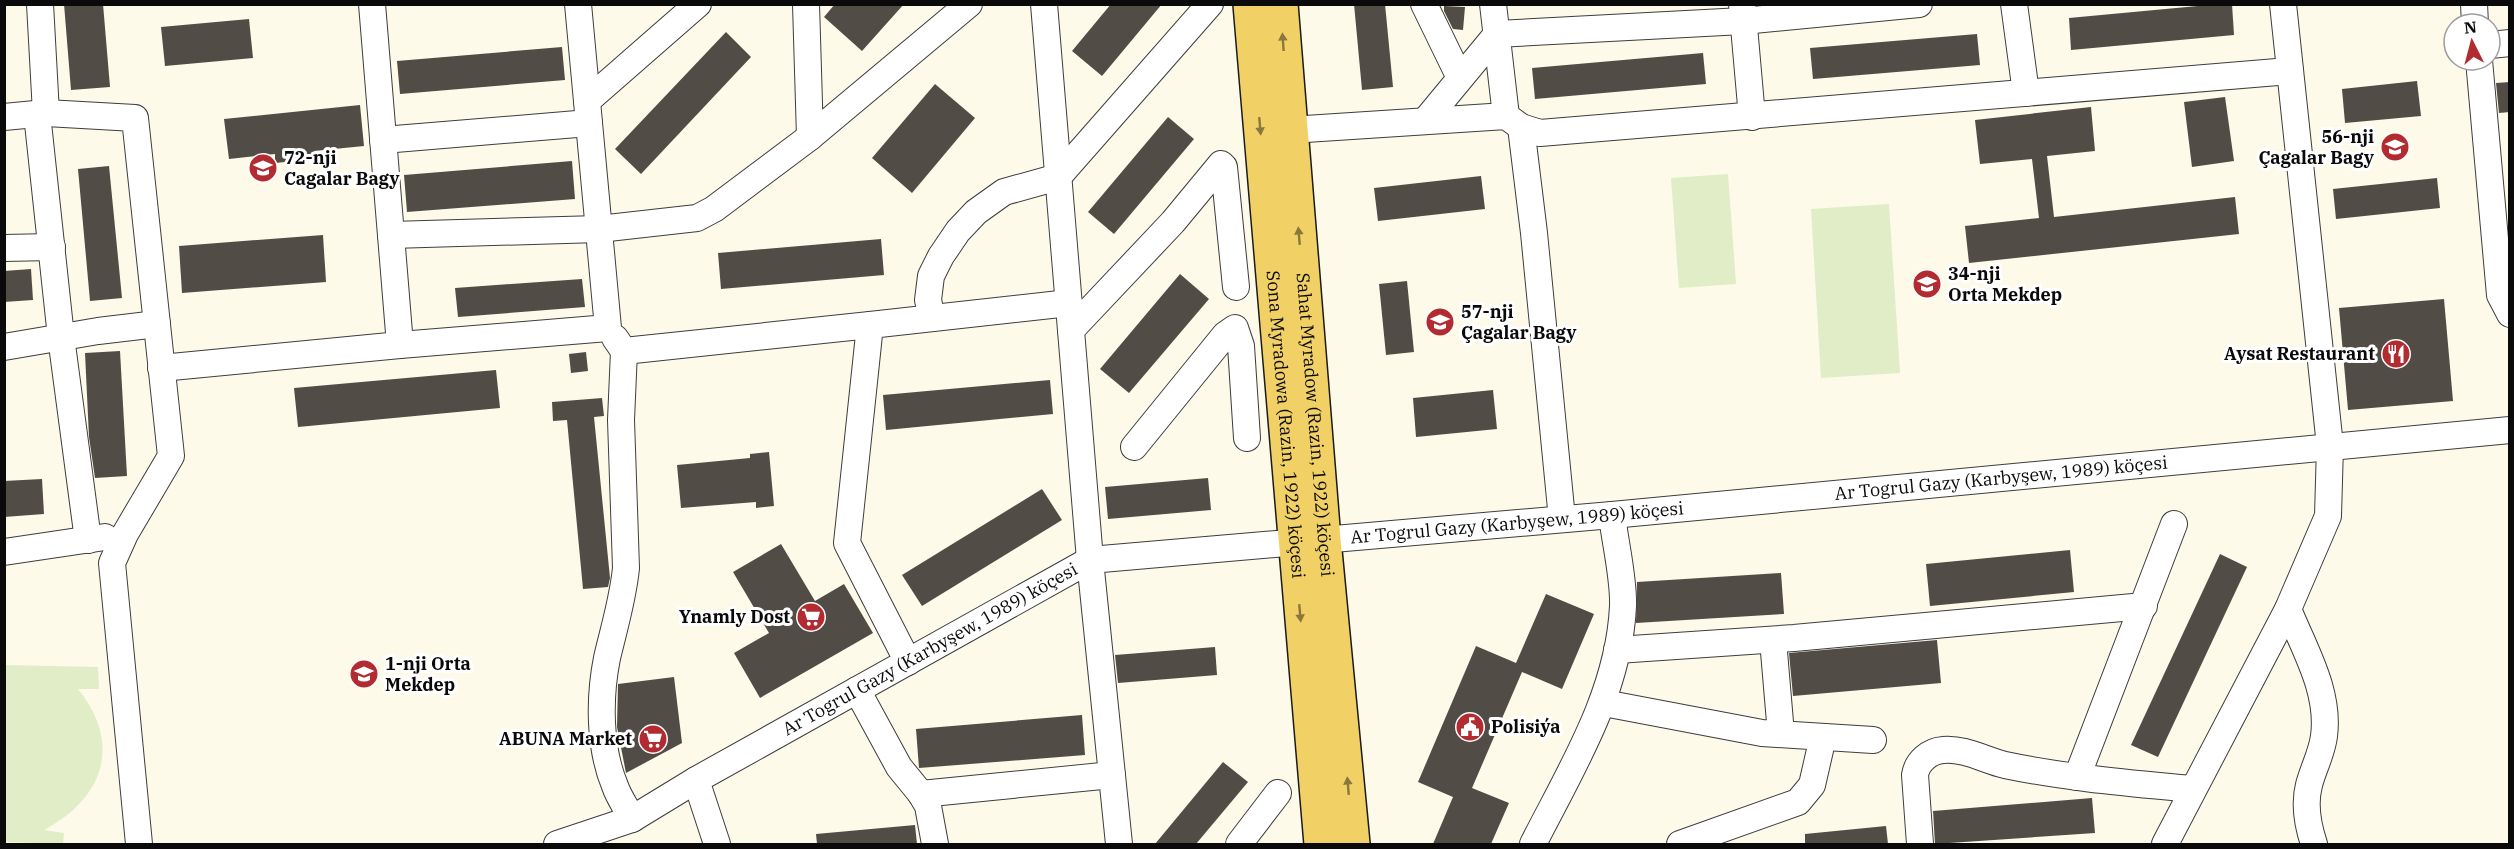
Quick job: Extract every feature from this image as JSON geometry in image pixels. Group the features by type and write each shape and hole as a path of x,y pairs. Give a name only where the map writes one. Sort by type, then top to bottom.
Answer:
{"main road":[{"name":"Sona Myradowa (Razin, 1922) köçesi","path":"1250,4 1309,541 1321,844"},
{"name":"Sahat Myradow (Razin, 1922) köçesi","path":"1281,4 1290,130 1309,541 1353,844"}],"street":[{"path":"40,4 42,113 52,247 61,337 88,540"},
{"path":"372,4 400,345"},
{"path":"578,4 608,328 624,351 621,420 626,568 621,606 607,659 602,699 606,761 615,788 632,819"},
{"path":"383,140 588,112 698,4"},
{"path":"806,4 810,137"},
{"path":"391,235 599,230 697,218 810,137 969,4"},
{"path":"1044,4 1090,560 1119,844"},
{"path":"932,318 928,300 931,276 958,231 976,212 1004,192 1058,177 1209,4"},
{"path":"1424,4 1460,78"},
{"path":"1493,4 1534,233 1562,519"},
{"path":"1425,121 1497,34 1742,13 1919,4"},
{"path":"2014,4 2026,93"},
{"path":"2165,844 2288,609 2328,516 2330,446 2283,4"},
{"path":"1742,13 1752,117"},
{"path":"1290,130 1425,121 1514,121 1540,133 1752,117 2290,70"},
{"path":"2482,72 2498,141 2502,234 2500,295 2510,314"},
{"path":"4,117 42,113 135,118 171,456 125,534 112,563 140,844"},
{"path":"1071,330 1173,222 1221,164 1224,167 1236,287"},
{"path":"4,248 52,247"},
{"path":"624,351 1069,303"},
{"path":"4,347 157,324"},
{"path":"870,325 847,543 908,662"},
{"path":"161,368 608,328"},
{"path":"1134,447 1225,335 1235,328 1240,346 1247,438"},
{"name":"Ar Togrul Gazy (Karbyşew, 1989) köçesi","path":"557,844 632,819 696,780 1090,560 1612,515 2510,430"},
{"path":"1533,844 1604,703 1621,634 1623,603 1612,515"},
{"path":"2077,777 2174,524"},
{"path":"4,552 125,534"},
{"path":"1617,650 1773,639 2144,606"},
{"path":"2288,609 2322,693 2324,737 2308,786 2307,809 2314,844"},
{"path":"1773,639 1781,734"},
{"path":"856,690 899,767 928,806 935,844"},
{"path":"1604,703 1762,733 1873,740"},
{"path":"1680,844 1798,802 1812,785 1823,737"},
{"path":"1920,844 1916,768 1927,755 1939,750 1954,750 2004,764 2077,777 2192,789"},
{"path":"921,794 1112,776"},
{"path":"696,780 717,844"},
{"path":"1239,844 1278,793"}],"green space":[{"path":"1728,174 1736,284 1679,288 1671,178"},
{"path":"1889,204 1900,373 1821,378 1811,209"},
{"path":"5,665 98,667 99,689 78,689 92,710 100,730 103,750 100,768 93,786 81,803 44,830 64,833 63,844 5,842"}],"building":[{"path":"64,4 103,4 110,87 71,90"},
{"path":"835,4 904,4 862,51 824,17"},
{"path":"1111,4 1162,4 1102,76 1072,51"},
{"path":"1354,4 1385,4 1393,87 1362,90"},
{"path":"2232,4 2234,35 2071,50 2069,18"},
{"path":"1444,6 1465,7 1463,30 1453,29 1444,11"},
{"path":"249,19 253,58 165,66 161,27"},
{"path":"726,32 751,57 641,174 615,149"},
{"path":"1977,34 1980,65 1813,79 1810,48"},
{"path":"562,47 565,80 400,94 397,61"},
{"path":"1703,53 1706,84 1535,99 1532,68"},
{"path":"2417,81 2421,116 2345,123 2342,89"},
{"path":"2510,82 2510,112 2499,113 2496,83"},
{"path":"935,84 975,118 912,193 872,158"},
{"path":"2225,97 2234,161 2192,167 2184,102"},
{"path":"360,105 364,146 314,151 315,159 275,163 275,154 229,159 224,119"},
{"path":"2091,107 2095,151 2047,156 2054,217 2235,197 2239,234 1969,263 1965,226 2039,218 2032,159 1980,164 1975,120"},
{"path":"1168,117 1194,139 1114,234 1088,212"},
{"path":"572,161 575,199 407,212 404,175"},
{"path":"109,166 122,298 90,301 78,169"},
{"path":"1481,176 1485,209 1378,221 1374,188"},
{"path":"2437,178 2440,208 2336,219 2333,189"},
{"path":"323,235 326,282 182,293 179,246"},
{"path":"881,239 884,275 721,289 718,253"},
{"path":"31,269 33,300 4,302 4,271"},
{"path":"1180,274 1209,299 1129,393 1100,369"},
{"path":"582,279 585,307 458,317 455,288"},
{"path":"1407,281 1414,352 1386,355 1379,284"},
{"name":"Aysat Restaurant","path":"2444,299 2453,401 2348,410 2339,308"},
{"path":"120,351 127,476 95,478 89,437 85,353"},
{"path":"586,352 588,371 571,373 569,354"},
{"path":"496,370 500,408 298,427 294,388"},
{"path":"1050,380 1053,414 886,430 883,395"},
{"path":"1493,390 1497,429 1416,437 1413,398"},
{"path":"602,398 604,416 594,417 610,578 608,587 583,589 567,420 553,421 552,402"},
{"path":"769,452 774,506 756,508 756,502 681,508 677,465 750,458 750,454"},
{"path":"1208,478 1211,510 1108,519 1105,487"},
{"path":"42,479 44,514 4,517 4,481"},
{"path":"1042,489 1062,520 922,606 902,575"},
{"name":"Ynamly Dost","path":"781,544 815,601 844,584 873,633 760,698 734,653 769,633 733,572"},
{"path":"2070,550 2074,592 1930,606 1926,564"},
{"path":"2220,554 2247,567 2158,757 2131,745"},
{"path":"1781,573 1784,614 1636,623 1637,582"},
{"path":"1546,594 1594,614 1562,689 1522,672 1472,788 1509,803 1491,844 1433,844 1453,797 1418,782 1476,646 1516,663"},
{"path":"1937,640 1941,683 1793,696 1789,653"},
{"path":"1215,647 1217,675 1118,683 1115,655"},
{"path":"674,677 682,743 626,773 617,727 618,684"},
{"path":"1082,715 1085,755 919,768 916,729"},
{"path":"1223,762 1248,782 1196,844 1155,844"},
{"path":"2092,798 2095,833 1935,844 1933,811"},
{"path":"915,825 917,844 817,844 816,834"},
{"path":"1886,826 1888,844 1805,844 1805,834"}],"place":[{"name":"56-nji Çagalar Bagy","path":"2395,147"},
{"name":"72-nji Cagalar Bagy","path":"263,168"},
{"name":"34-nji Orta Mekdep","path":"1927,284"},
{"name":"57-nji Çagalar Bagy","path":"1440,322"},
{"name":"Aysat Restaurant","path":"2396,354"},
{"name":"Ynamly Dost","path":"811,617"},
{"name":"1-nji Orta Mekdep","path":"364,674"},
{"name":"Polisiýa","path":"1470,727"},
{"name":"ABUNA Market","path":"653,739"}]}
